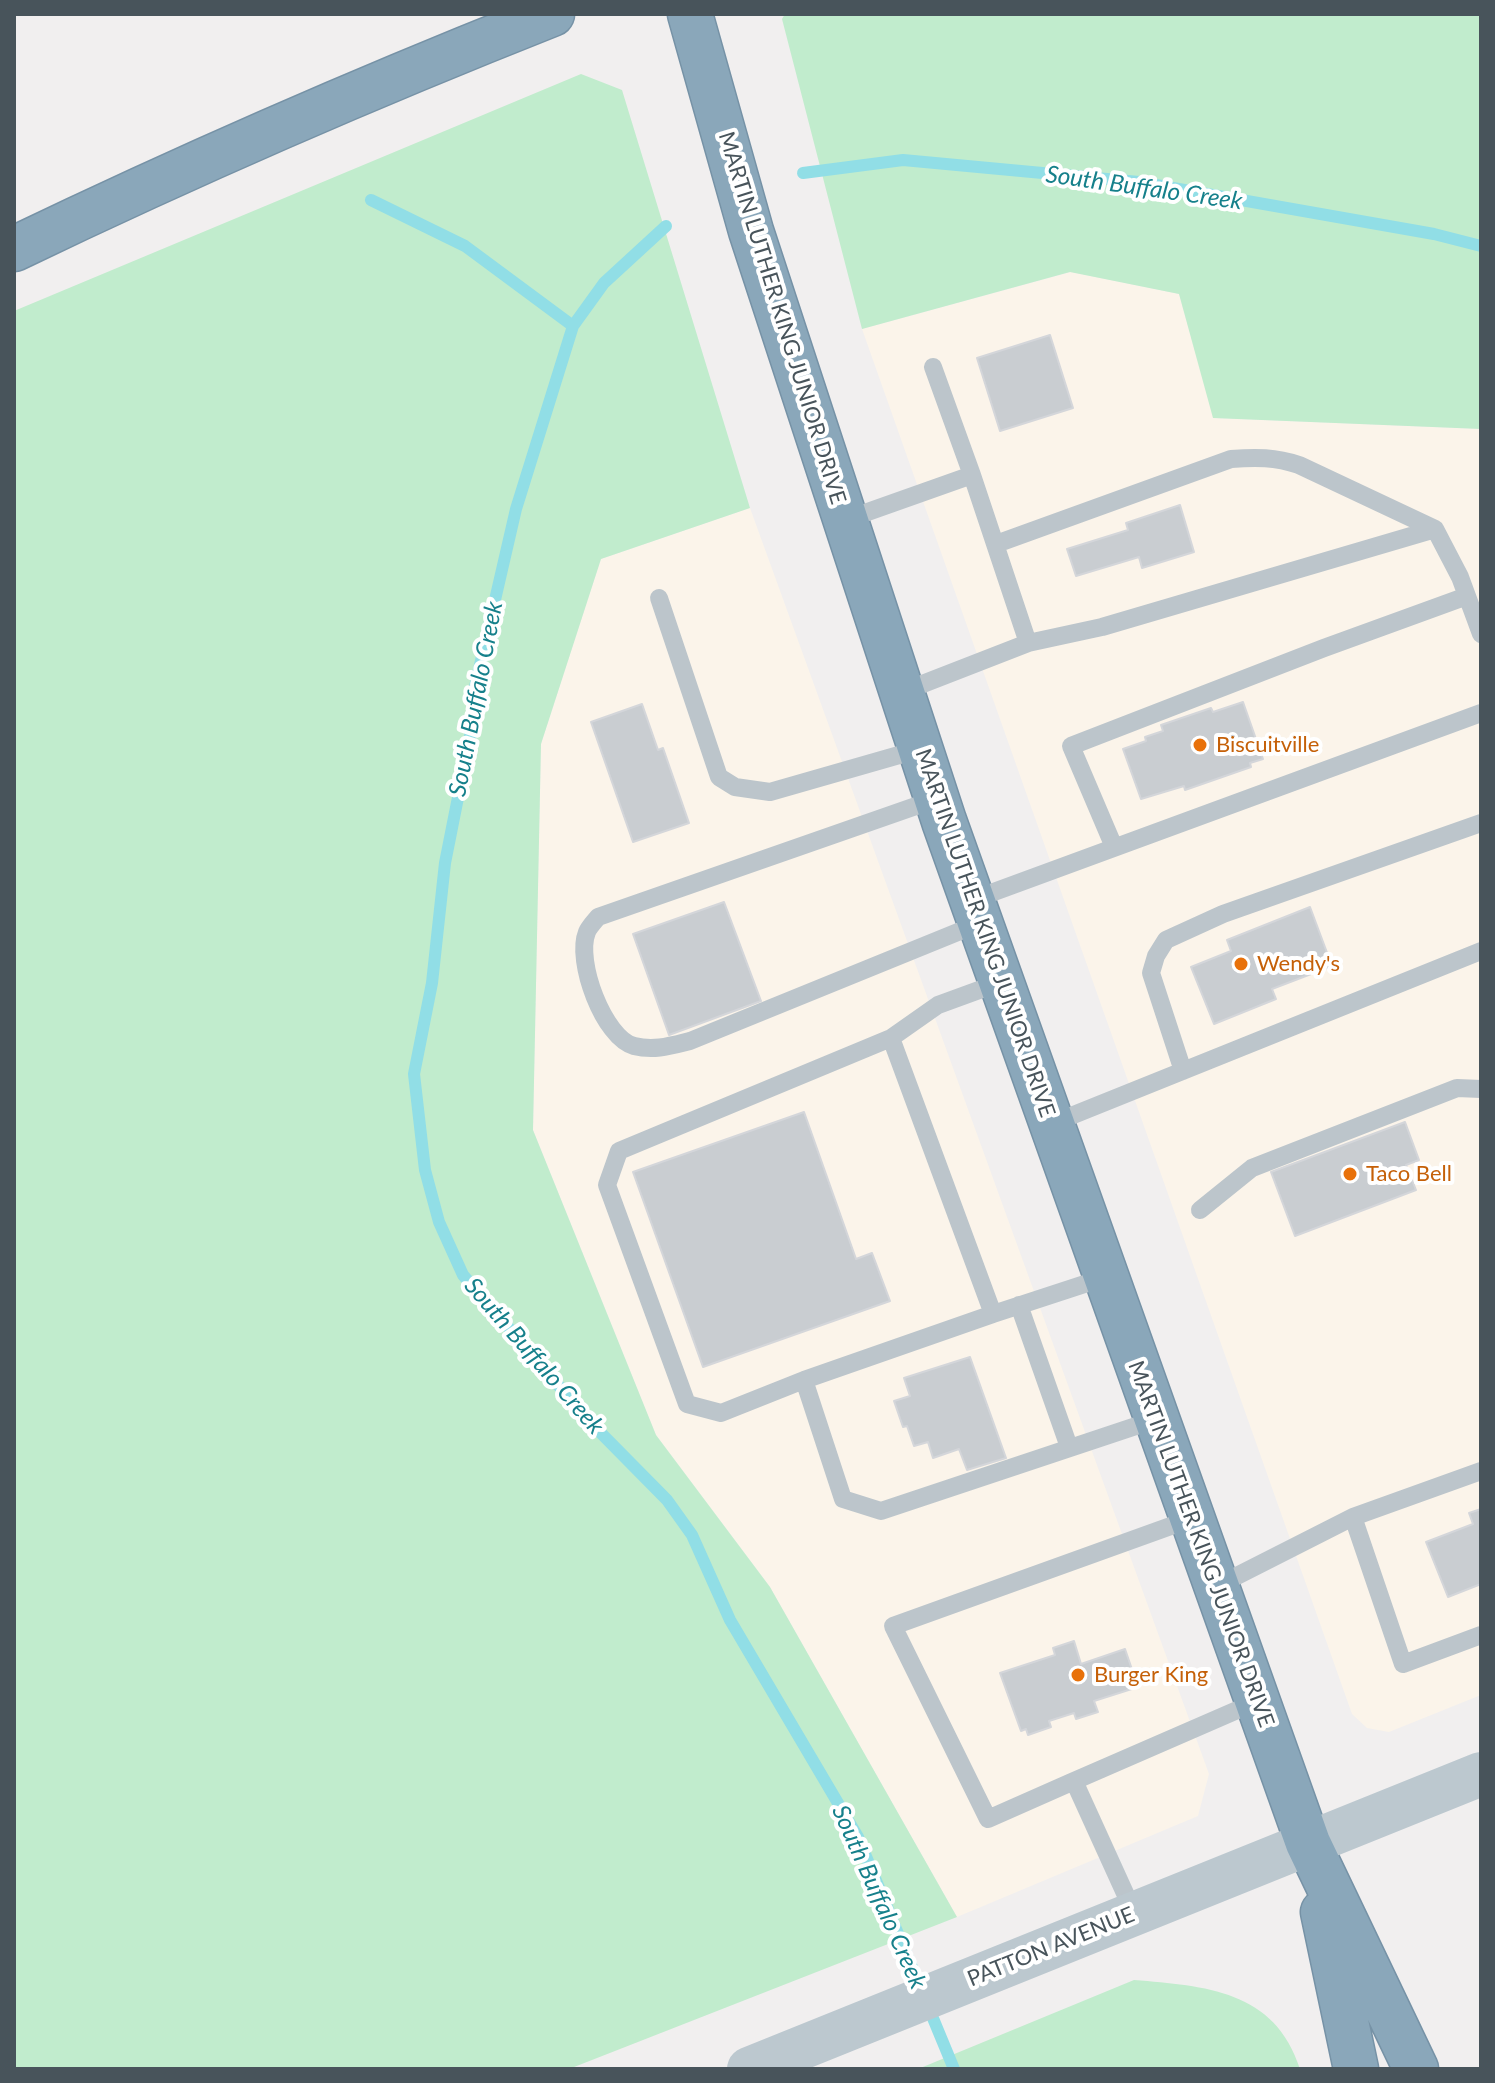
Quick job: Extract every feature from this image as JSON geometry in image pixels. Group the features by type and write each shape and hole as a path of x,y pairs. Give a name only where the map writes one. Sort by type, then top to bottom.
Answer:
{"highway":[{"path":"14,249 136,191 399,75 552,14"},
{"name":"MARTIN LUTHER KING JUNIOR DRIVE","path":"690,14 751,231 936,799 1308,1843"},
{"path":"1308,1843 1356,2069"},
{"path":"1308,1843 1416,2069"}],"street":[{"name":"PATTON AVENUE","path":"749,2069 1481,1774"}],"lane":[{"path":"933,367 1028,643"},
{"path":"996,544 1231,459 1279,458 1435,529 1467,596 1481,634"},
{"path":"845,520 972,475"},
{"path":"902,692 1028,643 1102,627 1435,529"},
{"path":"1114,847 1071,746 1467,596"},
{"path":"659,598 719,777 735,787 770,792 920,749"},
{"path":"936,799 598,917 586,934 586,972 608,1026 631,1046 659,1049 690,1041 1114,847 1481,713"},
{"path":"1183,1071 1151,973 1156,956 1166,940 1223,914 1481,823"},
{"path":"1051,1124 1481,951"},
{"path":"1001,982 938,1005 891,1038 619,1151 607,1185 687,1404 721,1413 804,1380 1106,1277"},
{"path":"891,1038 993,1314"},
{"path":"1200,1210 1252,1168 1457,1088 1481,1089"},
{"path":"1019,1305 1069,1447"},
{"path":"804,1380 843,1499 881,1511 1157,1419"},
{"path":"1217,1586 1353,1517 1481,1471"},
{"path":"1353,1517 1403,1664 1481,1635"},
{"path":"1193,1518 893,1626 988,1819 1258,1701"},
{"path":"1074,1781 1134,1913"}],"shaded area":[{"path":"1071,272 1179,294 1214,418 1481,429 1481,1695 1389,1732 1367,1728 1352,1714 862,329"},
{"path":"750,508 1209,1774 1198,1816 957,1917 770,1587 656,1435 533,1130 541,744 601,559"}],"green space":[{"path":"785,14 1481,14 1481,429 1213,418 1179,294 1070,272 862,329 782,19"},
{"path":"581,74 622,90 750,508 601,559 541,744 533,1130 656,1435 770,1587 957,1917 569,2069 14,2069 14,311"},
{"path":"1134,1980 1211,1990 1255,2008 1274,2023 1289,2043 1300,2069 918,2069"}],"building":[{"path":"1050,335 1073,408 1000,431 977,358"},
{"path":"1180,505 1194,552 1142,568 1139,557 1076,576 1067,549 1128,530 1126,523"},
{"path":"1243,702 1263,759 1250,763 1251,767 1185,790 1184,786 1141,799 1123,749 1163,731 1161,725 1211,708 1213,712"},
{"path":"642,704 658,750 663,748 689,823 633,842 591,722"},
{"path":"724,902 761,1001 669,1035 633,934"},
{"path":"1310,907 1332,966 1272,989 1276,999 1214,1024 1191,967 1231,951 1227,940"},
{"path":"804,1112 856,1259 872,1253 890,1301 703,1367 633,1172"},
{"path":"1405,1122 1419,1160 1406,1165 1416,1190 1295,1236 1271,1172"},
{"path":"970,1357 1006,1458 967,1470 959,1449 933,1458 928,1442 914,1446 894,1401 910,1396 904,1378"},
{"path":"1481,1509 1481,1584 1448,1597 1426,1542 1473,1524 1469,1513"},
{"path":"1074,1641 1081,1664 1125,1649 1138,1687 1094,1701 1098,1712 1076,1719 1074,1713 1049,1721 1051,1727 1028,1735 1026,1729 1021,1731 1000,1673 1055,1655 1053,1648"}],"waterway":[{"name":"South Buffalo Creek","path":"803,173 903,160 1139,182 1434,234 1481,246"},
{"path":"371,200 465,246 573,326"},
{"name":"South Buffalo Creek","path":"666,226 604,283 573,326 516,509 474,691 470,737 445,863 432,983 414,1074 425,1170 439,1222 463,1275 590,1422 667,1500 692,1535 730,1620 858,1837 954,2069"}],"place":[{"name":"Biscuitville","path":"1200,745"},
{"name":"Wendy's","path":"1241,964"},
{"name":"Taco Bell","path":"1350,1174"},
{"name":"Burger King","path":"1078,1675"}]}
